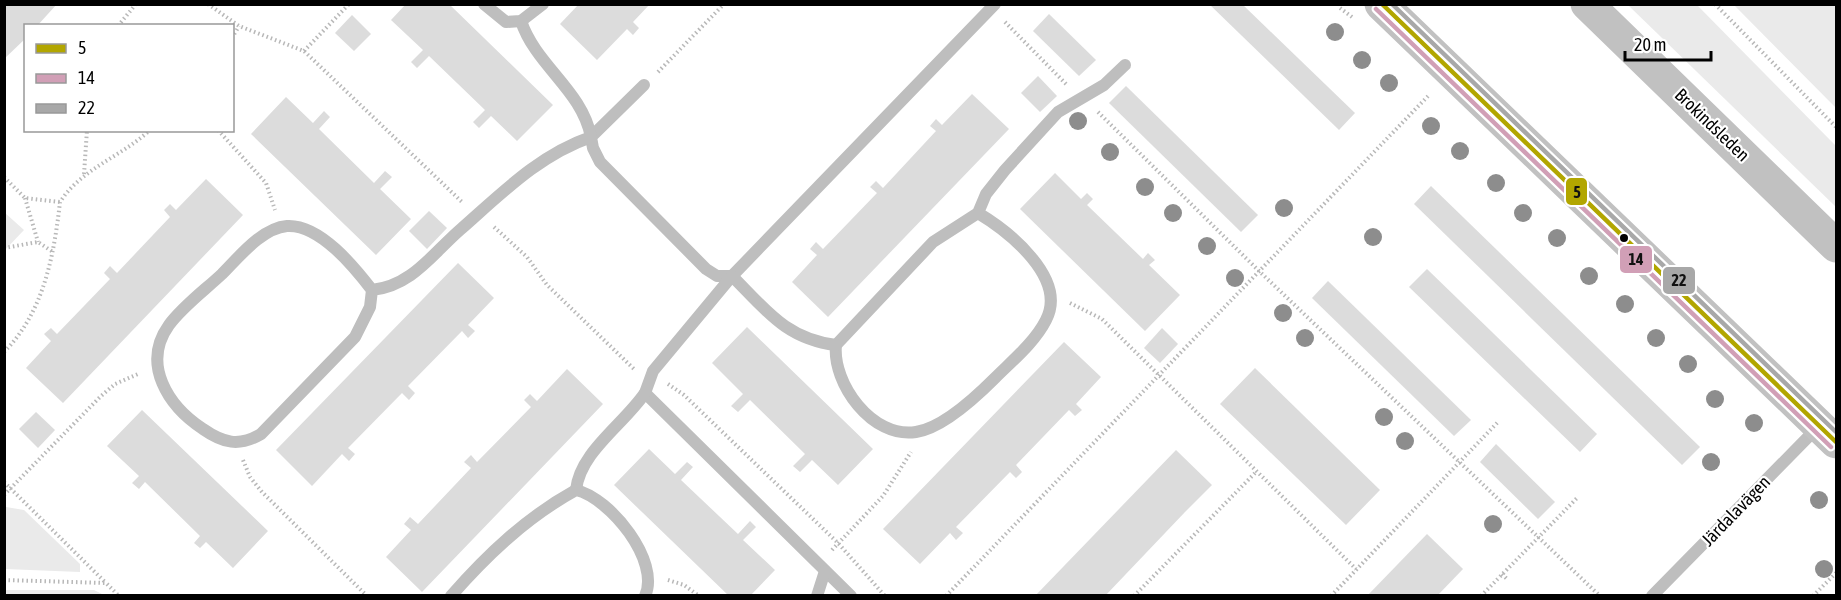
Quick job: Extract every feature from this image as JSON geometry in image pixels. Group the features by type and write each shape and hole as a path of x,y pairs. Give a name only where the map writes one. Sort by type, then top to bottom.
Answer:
{"street":[{"name":"Järdalavägen","path":"1381,4 1828,434"},
{"name":"Brokindsleden","path":"1587,4 1836,246"}],"lane":[{"path":"484,4 506,22 521,21 543,4"},
{"path":"576,490 577,478 584,462 615,431 645,393 648,378 732,276 994,7"},
{"path":"521,21 533,48 583,110 593,148 600,162 706,269 717,276 732,276 788,329 815,342 836,345"},
{"path":"978,213 1003,228 1032,259 1044,276 1050,299 1047,319 1006,367 974,399 954,413 916,432 888,428 852,399 837,374 836,345 926,249 951,228 978,213 986,194 1058,111 1104,84 1125,65"},
{"path":"372,290 383,289 410,277 478,214 547,156 591,136 644,85"},
{"path":"297,227 318,236 355,268 372,290 367,315 355,337 261,434 241,443 219,440 196,424 167,396 157,371 159,349 170,323 250,247 274,229 297,227"},
{"path":"645,393 851,596"},
{"name":"Järdalavägen","path":"1652,596 1828,434"},
{"path":"576,490 595,500 626,529 642,555 649,576 645,596"},
{"path":"451,596 511,534 547,506 576,490"},
{"path":"817,596 822,567"}],"path":[{"path":"120,24 136,4"},
{"path":"208,4 239,26 304,51 459,200 506,236 527,257 547,285 625,362 648,378 672,386 684,395 838,543 885,596"},
{"path":"304,51 349,4"},
{"path":"644,85 724,4"},
{"path":"1715,4 1836,127"},
{"path":"994,7 1081,98 1600,596"},
{"path":"234,35 239,26"},
{"path":"946,596 1452,72"},
{"path":"84,174 87,132"},
{"path":"4,352 22,330 47,279 60,201 84,174 119,154 147,132"},
{"path":"221,132 266,183 274,203 279,228"},
{"path":"4,177 26,198 38,242 53,252"},
{"path":"26,198 60,201"},
{"path":"4,248 38,242"},
{"path":"1050,299 1076,304 1102,319 1356,569"},
{"path":"4,495 101,396 116,384 136,375 157,371"},
{"path":"1331,596 1498,422"},
{"path":"822,567 838,543 898,476 910,457 916,432"},
{"path":"241,443 244,463 262,492 367,596"},
{"path":"1134,596 1257,471"},
{"path":"4,482 119,596"},
{"path":"1481,596 1577,498"},
{"path":"1813,596 1836,573"},
{"path":"1502,574 1508,580"},
{"path":"649,576 684,585 699,596"},
{"path":"4,580 106,583"}],"shaded area":[{"path":"1628,5 1697,5 1836,146 1836,207"},
{"path":"1734,5 1836,5 1836,108"},
{"path":"4,212 24,230 5,250 4,250"},
{"path":"6,507 24,510 80,564 80,572 5,569"},
{"path":"5,590 94,590 104,595 5,595"}],"building":[{"path":"4,4 57,4 39,24 24,24 24,40 4,59"},
{"path":"406,4 449,4 553,105 517,141 491,116 479,128 473,122 485,110 429,56 417,68 411,62 423,50 391,20"},
{"path":"579,4 650,4 633,22 639,28 633,35 627,29 597,60 560,24"},
{"path":"1209,4 1242,4 1355,113 1339,130"},
{"path":"1049,14 1096,60 1079,76 1033,31"},
{"path":"352,15 371,34 354,51 335,33"},
{"path":"1038,76 1057,96 1040,112 1021,93"},
{"path":"1126,86 1258,215 1241,232 1109,103"},
{"path":"972,94 1009,129 828,317 792,282 817,255 810,249 816,242 823,249 877,193 870,187 876,181 883,188 936,131 930,126 936,119 942,125"},
{"path":"286,97 313,123 324,111 330,117 319,129 374,183 385,171 392,177 380,189 411,219 376,255 251,134"},
{"path":"1055,173 1081,199 1087,193 1093,199 1087,205 1143,259 1148,253 1155,260 1149,265 1180,295 1145,331 1020,209"},
{"path":"206,179 243,215 63,403 26,368 51,341 44,334 51,328 57,334 110,279 104,273 110,266 117,273 170,217 164,210 170,204 176,210"},
{"path":"1431,186 1700,447 1682,465 1414,204"},
{"path":"429,211 447,228 427,249 409,231"},
{"path":"458,263 494,298 468,325 475,331 468,338 462,331 408,386 415,393 409,400 402,393 348,448 355,454 349,461 342,454 312,486 276,450"},
{"path":"1427,269 1597,434 1580,452 1409,287"},
{"path":"1328,281 1471,420 1454,436 1312,298"},
{"path":"747,327 873,449 838,485 812,460 800,472 793,466 805,454 750,400 738,412 731,406 743,394 712,363"},
{"path":"1162,328 1178,344 1160,363 1144,348"},
{"path":"1064,342 1101,377 1076,404 1082,410 1075,416 1069,410 1016,465 1022,472 1016,478 1010,472 956,527 963,533 956,540 950,533 920,564 883,529"},
{"path":"1255,368 1380,490 1346,525 1220,404"},
{"path":"567,369 603,404 422,592 386,557 411,530 404,524 410,517 418,524 471,468 464,462 471,455 477,462 531,407 524,400 530,394 537,401"},
{"path":"142,410 268,531 233,568 206,542 200,548 194,543 200,536 145,482 139,489 132,483 139,476 107,446"},
{"path":"36,412 55,430 38,448 19,429"},
{"path":"1496,444 1555,502 1538,519 1480,462"},
{"path":"649,449 675,474 687,462 693,467 681,480 738,534 750,521 756,527 743,540 775,570 750,596 729,596 614,485"},
{"path":"1176,450 1212,485 1105,596 1035,596"},
{"path":"1427,534 1463,569 1437,596 1367,596"}],"transit line":[{"name":"5","path":"1382,4 1836,442"},
{"name":"22","path":"1392,4 1836,432"},
{"name":"14","path":"1376,9 1831,447"}]}
